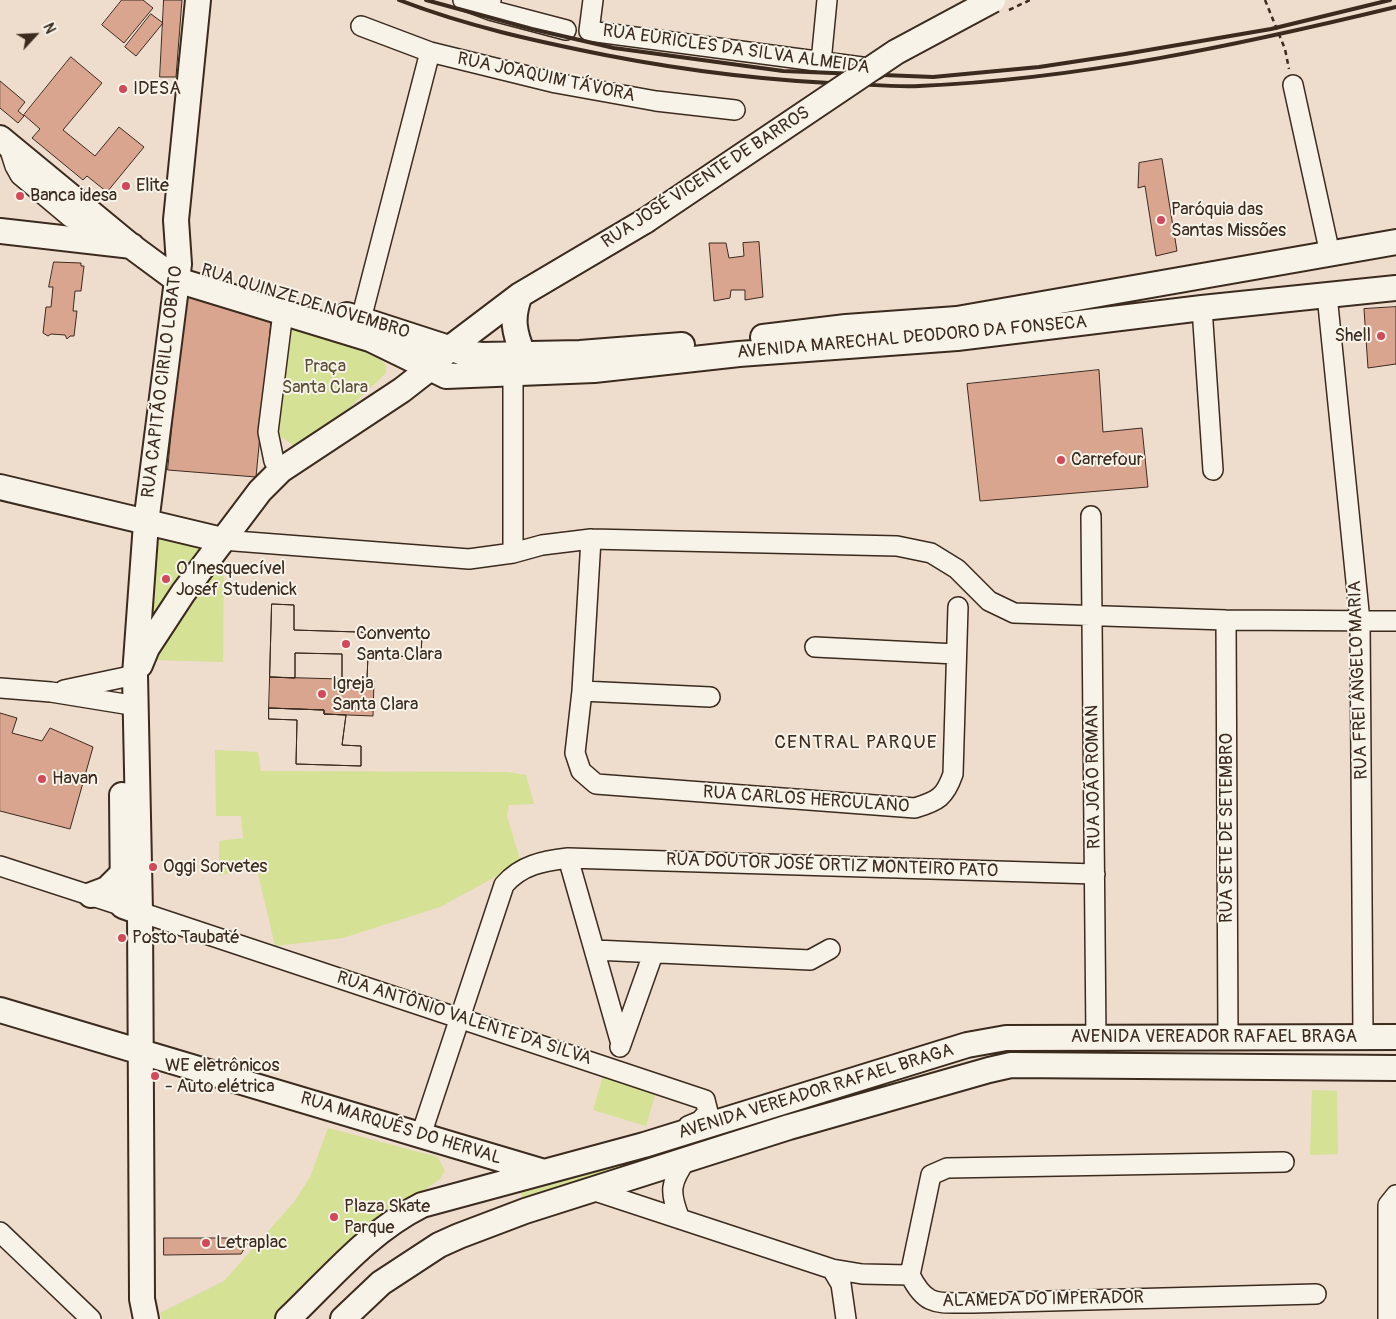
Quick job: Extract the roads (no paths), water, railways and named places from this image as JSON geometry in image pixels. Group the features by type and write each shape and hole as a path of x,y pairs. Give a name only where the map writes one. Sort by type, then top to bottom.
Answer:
{"main road":[{"name":"RUA CAPITÃO CIRILO LOBATO","path":"135,675 146,523 178,272 176,220 198,0"},
{"name":"RUA JOSÉ VICENTE DE BARROS","path":"135,675 163,622 260,491 281,470 402,390 429,369 450,348 520,295 645,221 896,52 993,0"},
{"path":"4,141 131,246"},
{"name":"RUA QUINZE DE NOVEMBRO","path":"0,231 131,246 178,272 283,312 370,339 429,369"},
{"name":"AVENIDA MARECHAL DEODORO DA FONSECA","path":"429,369 446,376 580,352 732,341 846,327 957,319 1396,242"},
{"path":"1302,259 1294,278 1316,296"},
{"name":"RUA QUINZE DE NOVEMBRO","path":"178,272 360,318 450,348"},
{"name":"AVENIDA MARECHAL DEODORO DA FONSECA","path":"450,348 518,364 594,370 738,354 957,338 1202,308 1396,288"},
{"path":"1096,321 1093,309 1095,303 1108,293"},
{"path":"518,364 513,321 514,310 520,295"},
{"path":"0,487 222,540"},
{"path":"132,909 122,874 130,705 135,675"},
{"path":"130,705 132,909 139,1050 141,1312"},
{"path":"91,895 107,889 122,874"},
{"name":"RUA MARQUÊS DO HERVAL","path":"0,1010 544,1172"},
{"name":"AVENIDA VEREADOR RAFAEL BRAGA","path":"288,1319 345,1260 396,1218 422,1205 644,1145 967,1045 1006,1038 1396,1037"},
{"path":"921,1088 914,1078 916,1070 946,1052"},
{"name":"AVENIDA VEREADOR RAFAEL BRAGA","path":"343,1319 381,1283 439,1244 525,1211 859,1106 1011,1065 1396,1068"},
{"path":"859,1106 889,1088 890,1081 880,1072"},
{"path":"517,1180 513,1196 525,1211"}],"street":[{"path":"463,0 490,5 566,30"},
{"name":"RUA EURICLES DA SILVA ALMEIDA","path":"593,0 589,31 884,70"},
{"path":"821,62 827,0"},
{"name":"RUA JOAQUIM TÁVORA","path":"361,26 430,52 565,85 656,101 735,110"},
{"path":"360,318 430,52"},
{"path":"1293,85 1330,254"},
{"name":"RUA FREI ÂNGELO MARIA","path":"1316,296 1360,621 1363,1037"},
{"path":"1202,308 1213,470"},
{"path":"281,470 274,461 268,432 283,312"},
{"path":"514,553 518,364"},
{"name":"RUA JOÃO ROMAN","path":"1091,516 1096,1038"},
{"path":"222,540 469,559 514,553 542,545 591,540 897,546 932,553 957,569 989,601 1014,613 1092,614 1226,620 1396,621"},
{"path":"591,540 582,691 710,696"},
{"name":"RUA CARLOS HERCULANO","path":"582,691 575,753 580,771 596,784 915,808 933,802 947,791 953,774 958,607"},
{"name":"RUA SETE DE SETEMBRO","path":"1226,620 1228,1037"},
{"path":"816,647 956,654"},
{"path":"51,692 135,675"},
{"path":"0,688 51,692 130,705"},
{"path":"568,858 621,1044"},
{"name":"RUA DOUTOR JOSÉ ORTIZ MONTEIRO PATO","path":"420,1135 504,885 518,871 533,864 568,858 1095,874"},
{"name":"RUA ANTÔNIO VALENTE DA SILVA","path":"0,866 705,1100 708,1112 700,1121 644,1145"},
{"path":"595,950 810,960 830,949"},
{"path":"613,1068 653,954"},
{"path":"680,1219 674,1203 672,1189 674,1177 686,1160"},
{"path":"592,1190 832,1269 862,1274 910,1275 931,1175 948,1168 1284,1162"},
{"path":"1388,1319 1388,1205 1396,1195"},
{"path":"0,1232 91,1319"},
{"path":"832,1269 841,1284 846,1319"},
{"name":"ALAMEDA DO IMPERADOR","path":"910,1275 918,1289 932,1302 1316,1294"}],"railway":[{"path":"399,0 450,18 501,32 636,61 760,78 822,83 902,86 980,82 1100,68 1219,47 1396,7"},
{"path":"426,0 532,29 614,48 783,71 933,77 1039,67 1125,54 1271,29 1390,0"}],"place":[{"name":"IDESA","path":"123,89"},
{"name":"Elite","path":"126,186"},
{"name":"Banca idesa","path":"20,196"},
{"name":"Paróquia das Santas Missões","path":"1161,220"},
{"name":"Shell","path":"1381,336"},
{"name":"Carrefour","path":"1061,460"},
{"name":"O Inesquecível Josef Studenick","path":"166,579"},
{"name":"Convento Santa Clara","path":"346,644"},
{"name":"Igreja Santa Clara","path":"322,694"},
{"name":"Havan","path":"42,779"},
{"name":"Oggi Sorvetes","path":"153,867"},
{"name":"Posto Taubaté","path":"122,938"},
{"name":"WE eletrônicos - Auto elétrica","path":"155,1076"},
{"name":"Plaza Skate Parque","path":"334,1217"},
{"name":"Letraplac","path":"206,1243"}],"district":[{"name":"CENTRAL PARQUE","path":"856,743"}],"park label":[{"name":"Praça Santa Clara","path":"325,377"}]}
